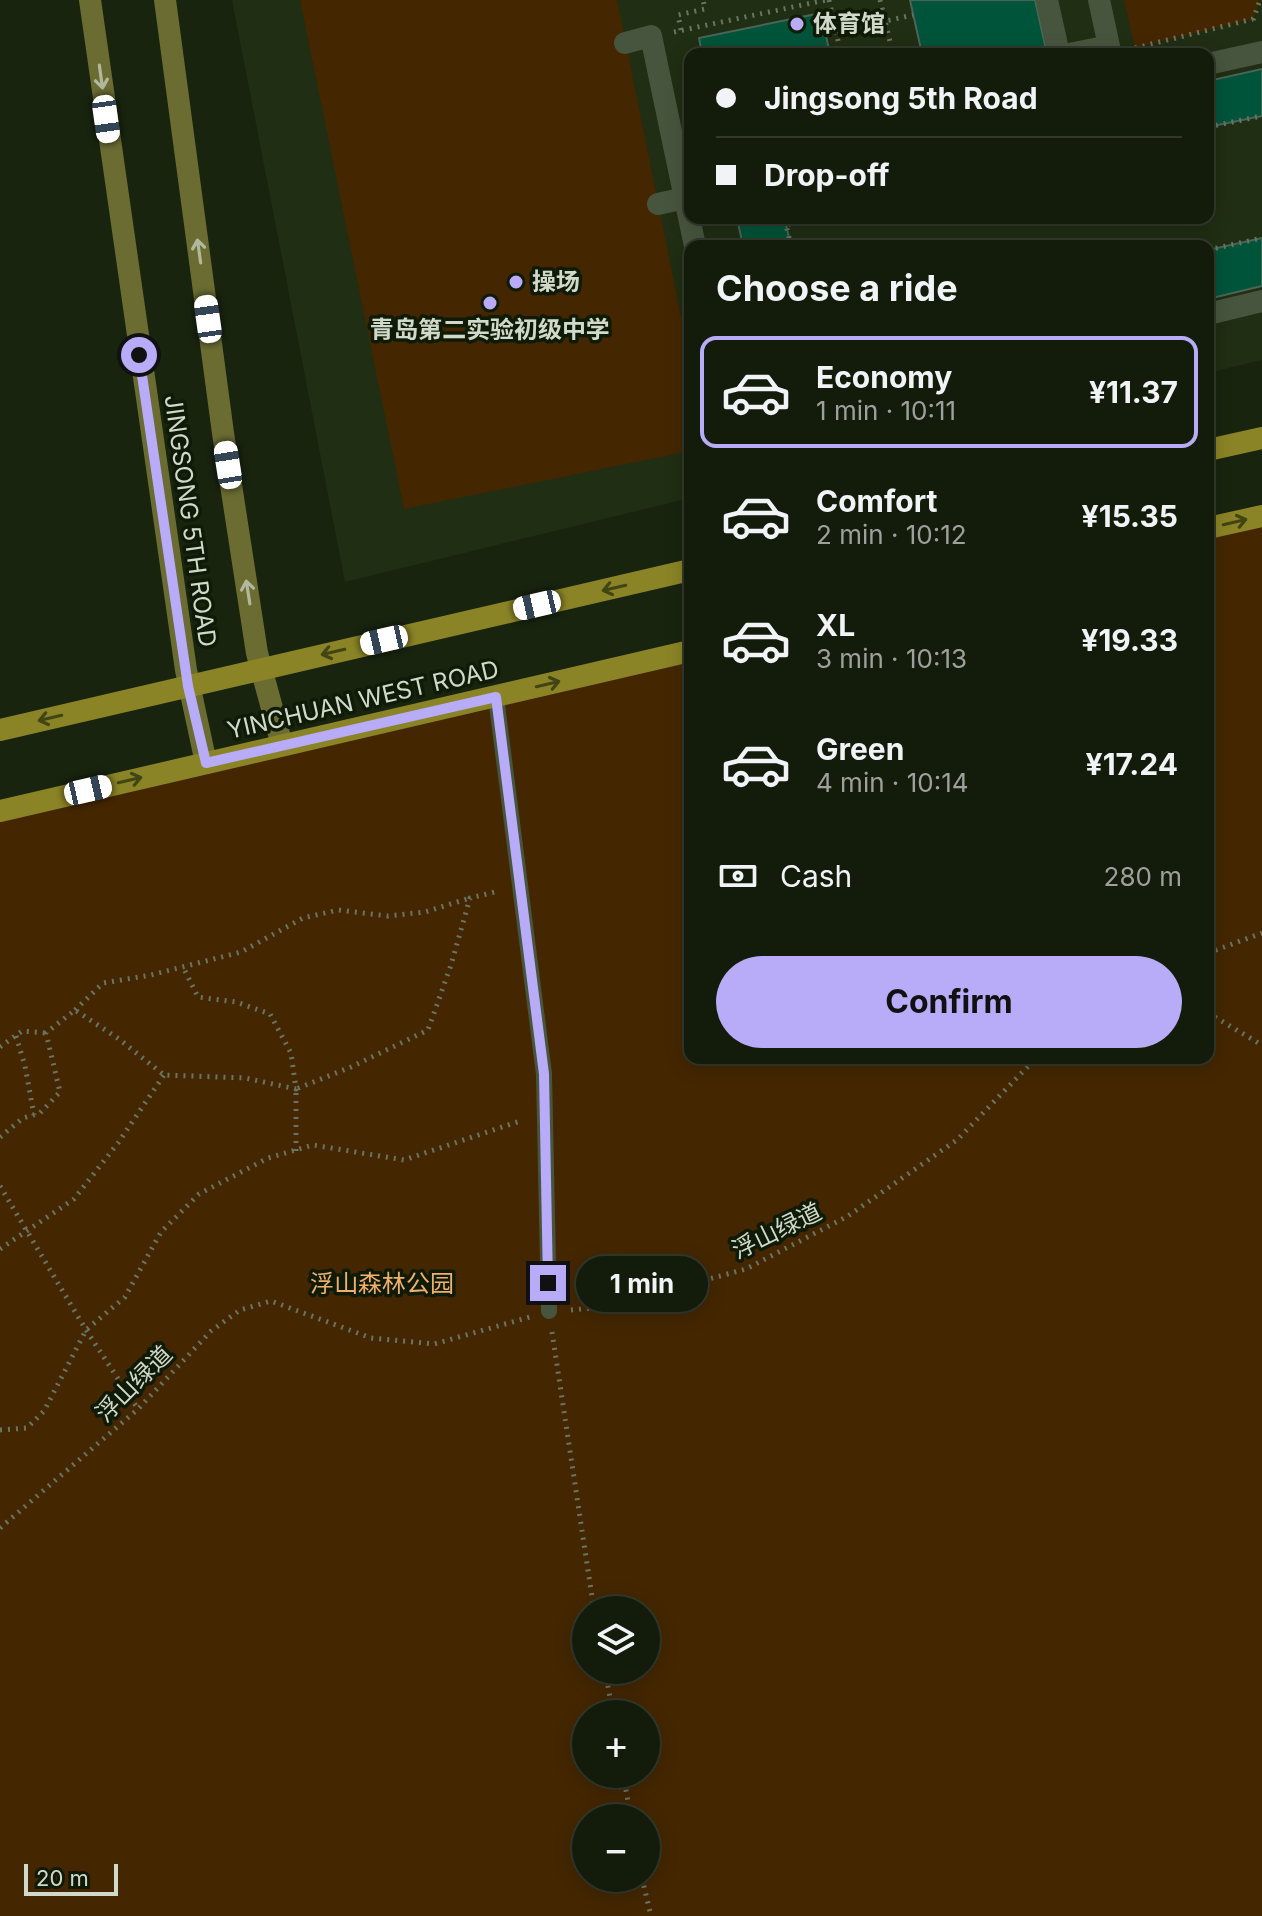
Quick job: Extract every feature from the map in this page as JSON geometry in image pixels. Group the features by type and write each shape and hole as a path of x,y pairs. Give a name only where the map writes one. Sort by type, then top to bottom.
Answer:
{"main road":[{"name":"JINGSONG 5TH ROAD","path":"90,0 188,686 206,763"},
{"name":"JINGSONG 5TH ROAD","path":"165,0 223,433 262,669 282,745"},
{"path":"1214,449 1262,438"},
{"path":"1214,527 1262,516"},
{"path":"0,730 684,571"},
{"name":"YINCHUAN WEST ROAD","path":"0,811 684,652"}],"street":[{"path":"1047,0 1058,48"},
{"path":"1099,0 1109,46 1099,48"},
{"path":"625,43 651,36 684,193"},
{"path":"1214,63 1262,52"},
{"path":"658,204 684,198"},
{"path":"1214,313 1262,301"}],"lane":[{"path":"496,697 544,1074 549,1311"}],"path":[{"path":"681,30 678,15 705,9 703,0"},
{"path":"651,36 827,0 840,48"},
{"path":"880,0 892,48"},
{"path":"826,34 913,15"},
{"path":"1135,48 1253,19"},
{"path":"1214,126 1262,116"},
{"path":"1214,249 1262,238"},
{"path":"0,1047 22,1031 46,1033 103,983 241,952 303,918 338,910 388,916 425,912 520,885"},
{"path":"75,1010 119,1039 164,1075 245,1078 296,1089 428,1030 470,898"},
{"path":"1214,951 1262,933"},
{"path":"183,967 198,997 236,1002 270,1014 291,1053 296,1089 296,1151"},
{"path":"1214,1017 1262,1045"},
{"path":"0,1137 23,1118 40,1113 60,1092 46,1033"},
{"path":"16,1036 34,1115"},
{"name":"浮山绿道","path":"0,1528 138,1409 211,1331 240,1310 271,1301 371,1338 434,1344 549,1311 605,1307 746,1269 848,1216 958,1139 1030,1064"},
{"path":"0,1249 74,1199 118,1143 164,1075"},
{"path":"0,1430 27,1428 44,1411 86,1330 125,1297 161,1232 199,1194 268,1158 313,1145 404,1160 545,1112"},
{"path":"0,1186 86,1330 138,1409"},
{"path":"549,1311 592,1596"},
{"path":"645,1892 651,1916"}],"shaded area":[{"name":"青岛第二实验初级中学","path":"232,0 1262,0 1262,360 1214,372 1214,240 684,240 684,499 345,582"}],"green space":[{"name":"操场","path":"300,0 617,0 684,331 684,452 404,509"},
{"path":"1124,0 1260,0 1253,19 1135,48"},
{"name":"浮山森林公园","path":"1262,516 1262,1916 0,1916 0,811 684,652 684,1064 1214,1064 1214,527"}],"building":[{"path":"910,0 1035,0 1046,48 921,48"},
{"name":"体育馆","path":"821,13 829,48 701,48 699,38"},
{"path":"1262,69 1262,116 1214,126 1214,80"},
{"path":"738,224 790,224 786,225 790,240 742,240"},
{"path":"1262,238 1262,286 1214,298 1214,249"}],"place":[{"name":"体育馆","path":"797,24"},
{"name":"操场","path":"516,282"},
{"name":"青岛第二实验初级中学","path":"490,303"}],"route":[{"path":"139,355 188,686 206,763 496,697 544,1074 548,1283"}]}
